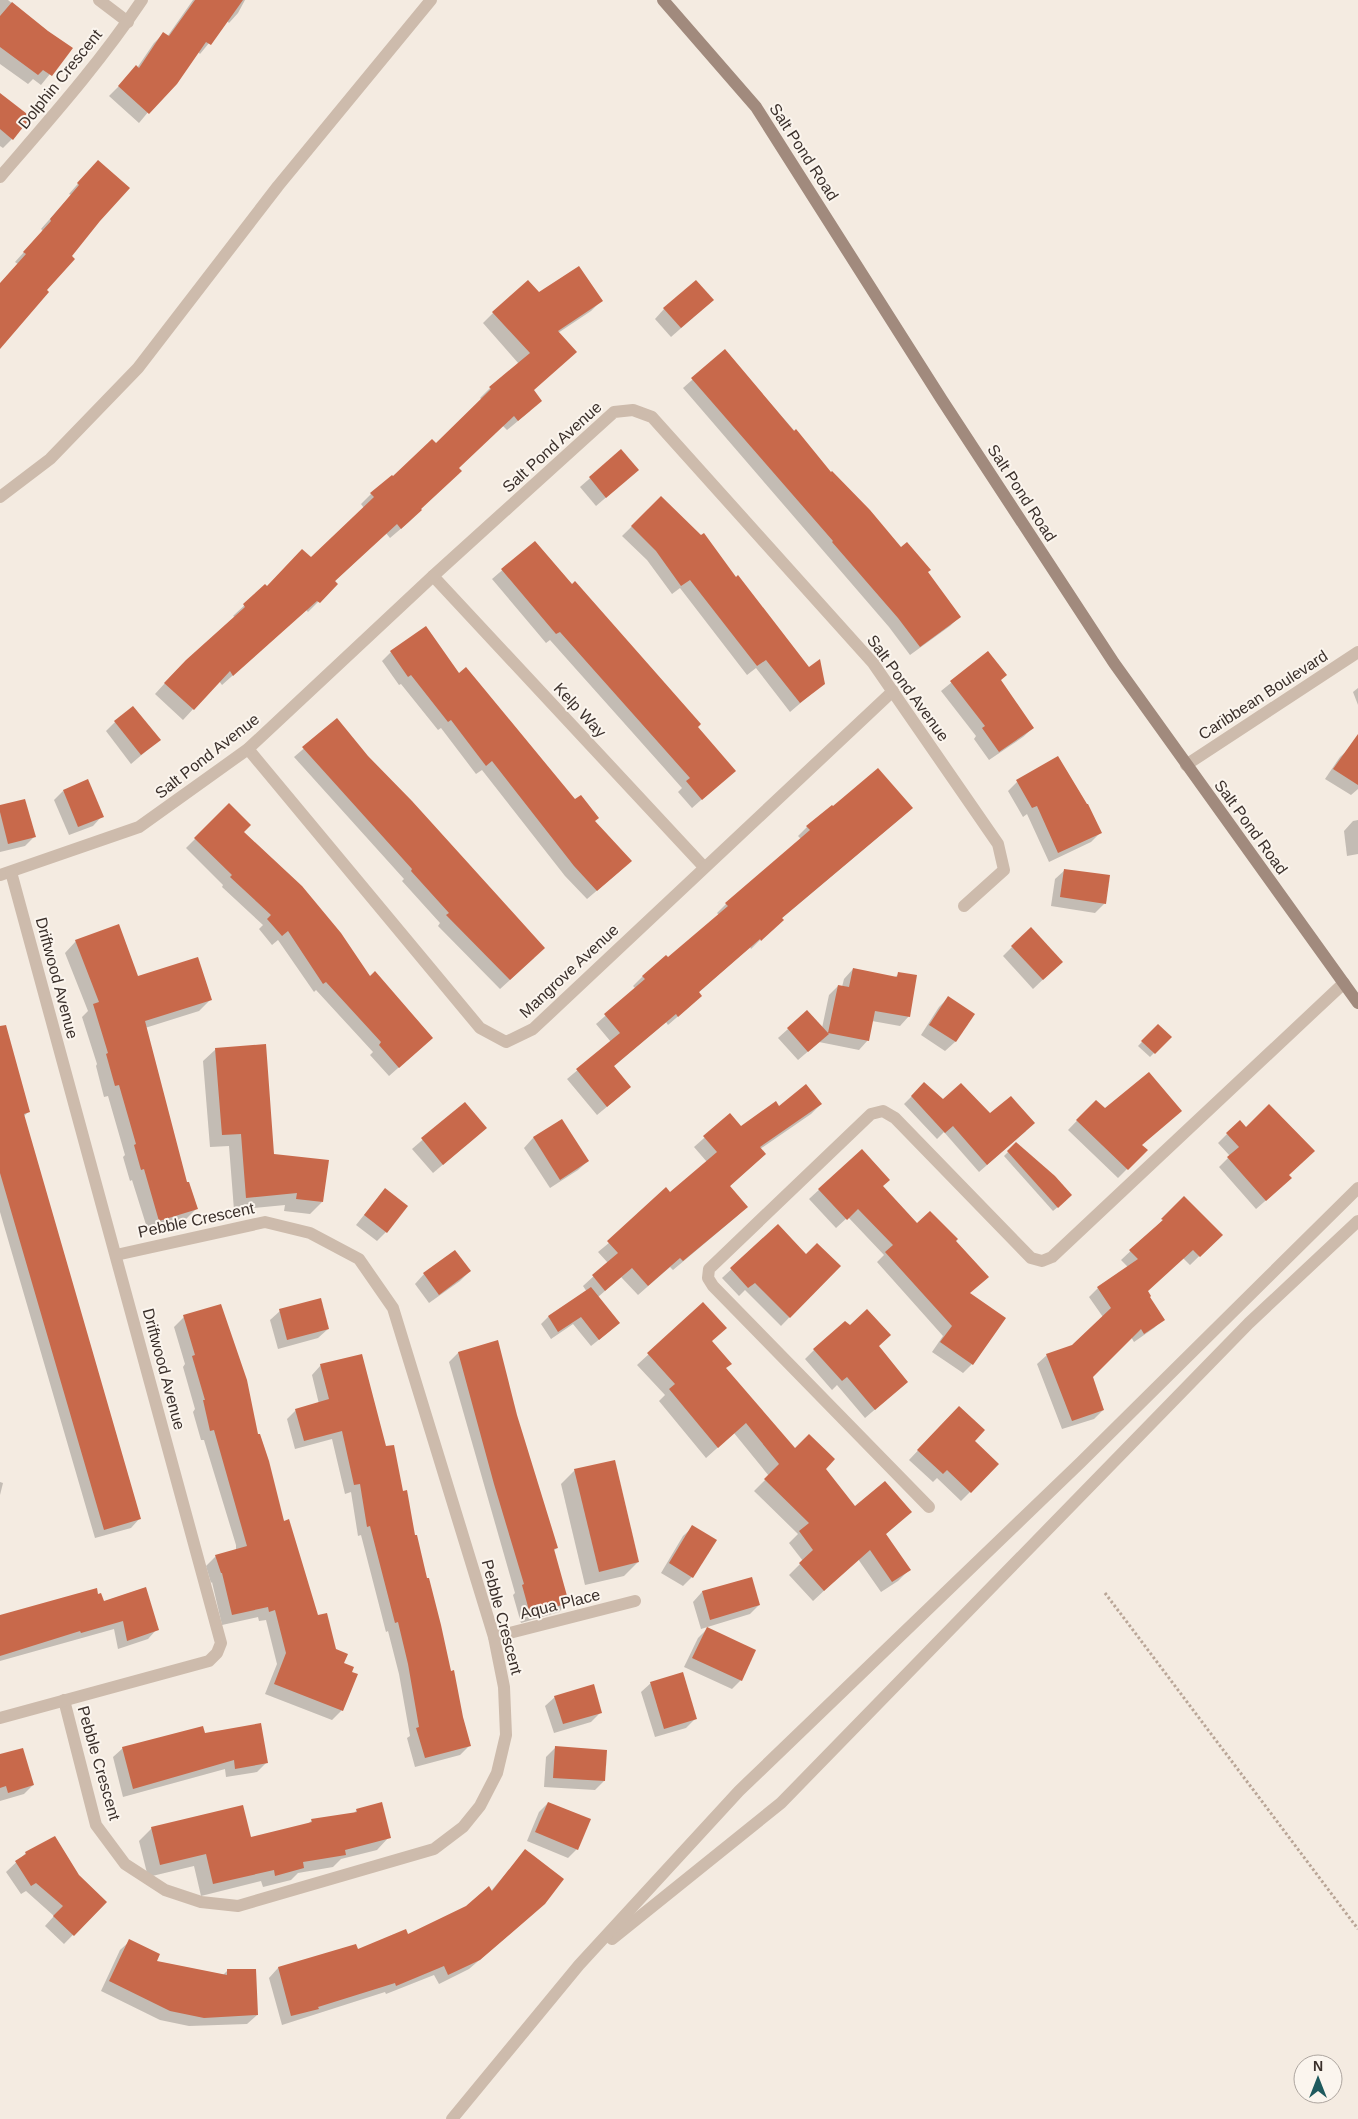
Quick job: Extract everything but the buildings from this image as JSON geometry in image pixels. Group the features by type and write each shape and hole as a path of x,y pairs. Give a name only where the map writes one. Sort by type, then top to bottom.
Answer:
{"street":[{"path":"99,0 128,22"},
{"name":"Dolphin Crescent","path":"0,177 128,22 142,0"},
{"path":"0,497 50,459 138,368 278,186 431,0"},
{"name":"Salt Pond Road","path":"663,0 756,107 942,400 1114,663 1358,1003"},
{"name":"Salt Pond Avenue","path":"6,874 140,827 248,749 433,576 614,412 633,410 652,417 873,663 998,844 1004,870 964,906"},
{"name":"Kelp Way","path":"433,576 704,867"},
{"name":"Caribbean Boulevard","path":"1186,765 1358,652"},
{"name":"Mangrove Avenue","path":"248,749 480,1028 506,1042 533,1029 892,691"},
{"name":"Driftwood Avenue","path":"0,1718 209,1661 217,1653 222,1643 116,1255 6,874"},
{"path":"929,1507 713,1286 708,1278 709,1269 871,1114 883,1111 895,1118 1030,1258 1042,1261 1052,1257 1344,983"},
{"path":"452,2119 579,1965 739,1791 1080,1463 1358,1188"},
{"path":"579,1965 781,1803 1249,1324 1358,1221"},
{"name":"Pebble Crescent","path":"64,1700 96,1825 125,1864 165,1890 201,1902 238,1906 434,1849 463,1827 480,1806 497,1773 506,1735 504,1687 494,1637 393,1308 359,1259 310,1233 265,1222 116,1255"},
{"name":"Aqua Place","path":"494,1637 635,1601"}],"path":[{"path":"1105,1593 1358,1929"}]}
